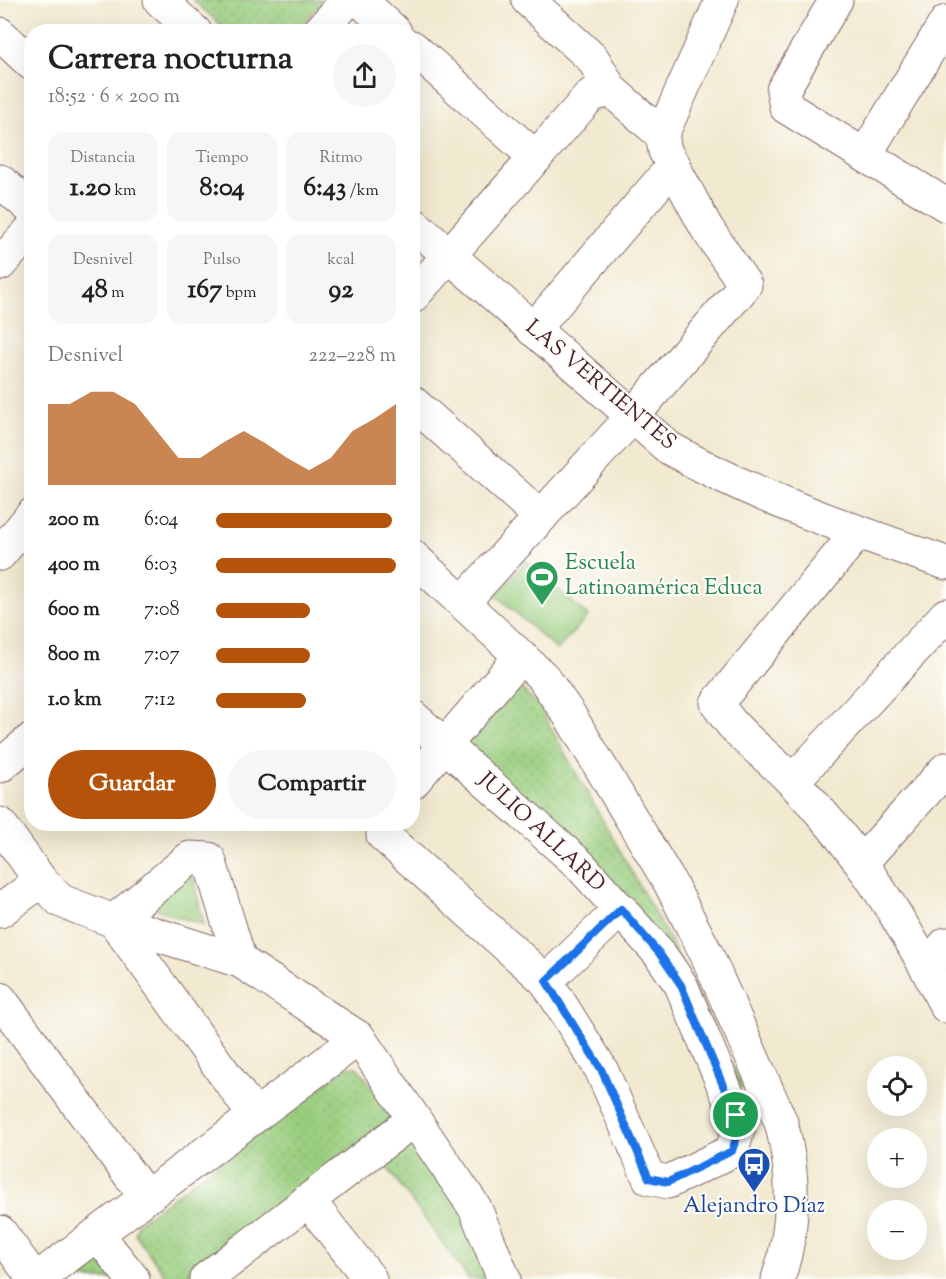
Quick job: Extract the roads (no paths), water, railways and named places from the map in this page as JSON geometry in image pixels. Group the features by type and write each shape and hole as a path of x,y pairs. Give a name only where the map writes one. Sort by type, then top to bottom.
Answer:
{"street":[{"path":"160,0 186,24"},
{"path":"327,24 348,0"},
{"path":"360,0 386,24"},
{"path":"528,0 592,59 611,90 662,135"},
{"path":"836,0 783,90 786,107 946,205"},
{"path":"463,602 632,417 745,285 706,227 665,151 662,135 718,2"},
{"path":"864,155 946,22"},
{"path":"0,34 24,56"},
{"path":"420,54 536,158"},
{"path":"420,288 591,95 611,90"},
{"path":"533,330 674,165"},
{"path":"0,181 24,201"},
{"name":"LAS VERTIENTES","path":"420,230 669,448 712,472 858,532 946,563"},
{"path":"0,264 24,238"},
{"path":"420,409 541,517"},
{"path":"0,554 24,525"},
{"path":"858,532 717,703 726,720 793,781 936,955 946,1006"},
{"path":"420,563 543,677 570,716 665,873 706,953 774,1100 787,1145 793,1192 789,1239 778,1279"},
{"path":"793,781 946,615"},
{"path":"420,774 520,657"},
{"name":"JULIO ALLARD","path":"420,723 579,864 659,953 681,985 736,1115"},
{"path":"0,766 24,746"},
{"path":"861,863 946,769"},
{"path":"0,824 41,881 61,901 114,921 240,961 359,1038 475,1208 504,1279"},
{"path":"385,831 546,981 601,1069 649,1178 668,1182 732,1151 740,1126 736,1115 774,1100"},
{"path":"114,921 190,858 209,859 240,961"},
{"path":"0,911 41,881"},
{"path":"546,981 621,909"},
{"path":"114,921 255,1116"},
{"path":"0,999 146,1197"},
{"path":"0,1232 36,1279 359,1038"},
{"path":"206,1279 414,1120"},
{"path":"308,1200 370,1279"},
{"path":"97,1234 133,1279"}],"place":[{"name":"Escuela Latinoamérica Educa","path":"542,606"},
{"name":"Alejandro Díaz","path":"754,1193"}]}
